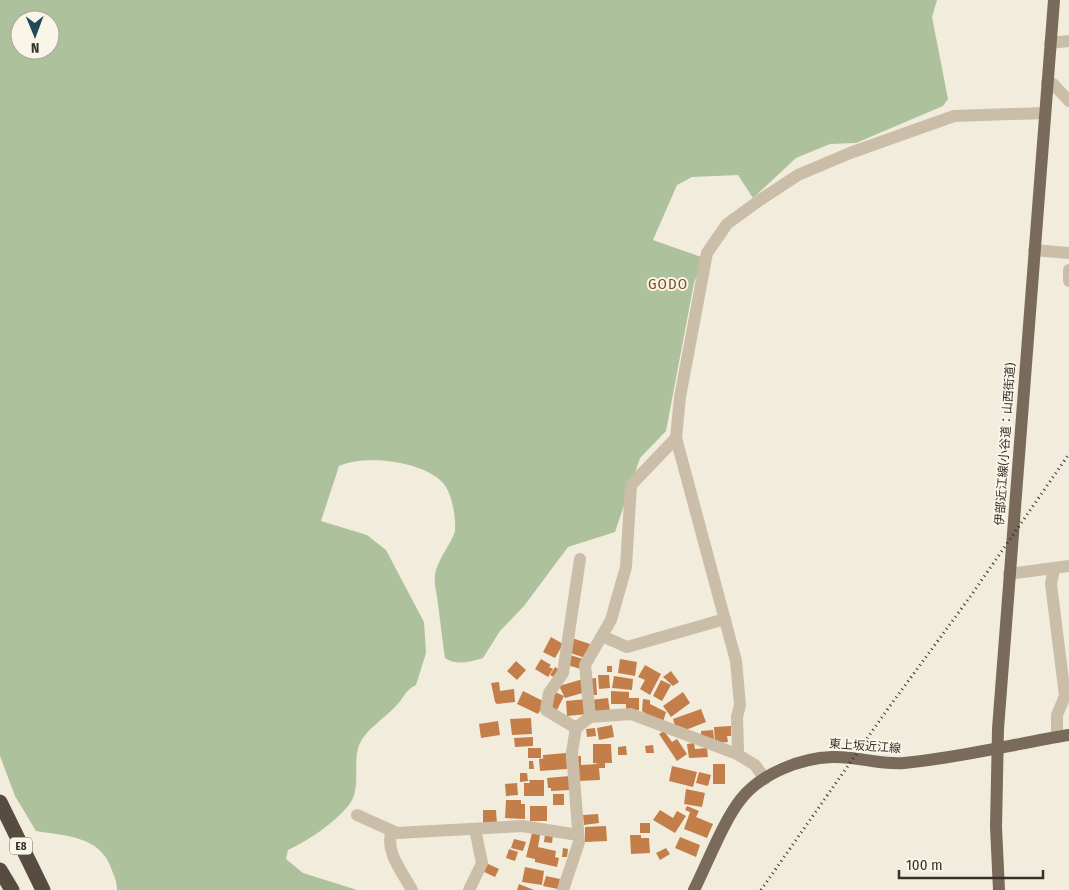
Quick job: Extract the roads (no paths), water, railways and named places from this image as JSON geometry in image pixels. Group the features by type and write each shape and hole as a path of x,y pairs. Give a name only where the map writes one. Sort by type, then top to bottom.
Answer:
{"highway":[{"name":"E8","path":"0,802 43,890"},
{"name":"E8","path":"0,870 12,890"}],"main road":[{"name":"伊部近江線(小谷道：山西街道)","path":"999,890 996,827 998,747 1009,574 1054,0"},
{"name":"東上坂近江線","path":"694,890 742,798 765,779 793,763 808,759 845,757 874,763 897,764 1063,736"}],"street":[{"path":"1050,43 1069,41"},
{"path":"1046,83 1053,84 1069,101"},
{"path":"736,754 738,749 737,717 740,705 736,661 676,438 680,397 707,253 727,224 798,176 850,152 954,116 1044,113"},
{"path":"1034,250 1069,253"},
{"path":"1069,270 1069,281"},
{"path":"590,717 585,666 611,620 626,568 631,485 676,438"},
{"path":"576,728 546,710 549,693 563,673 580,559"},
{"path":"1009,574 1069,566"},
{"path":"1054,569 1051,584 1066,696 1057,715 1063,736"},
{"path":"602,636 627,647 725,619"},
{"path":"563,890 579,842 572,752 576,728 590,717 632,714 736,754 755,765 765,779"},
{"path":"357,815 397,833 522,826 578,834"},
{"path":"468,890 482,863 476,829"},
{"path":"392,831 390,844 393,856 412,890"}],"railway":[{"path":"761,890 887,710 970,597 1069,454"}],"district":[{"name":"GODO","path":"668,284"}]}
